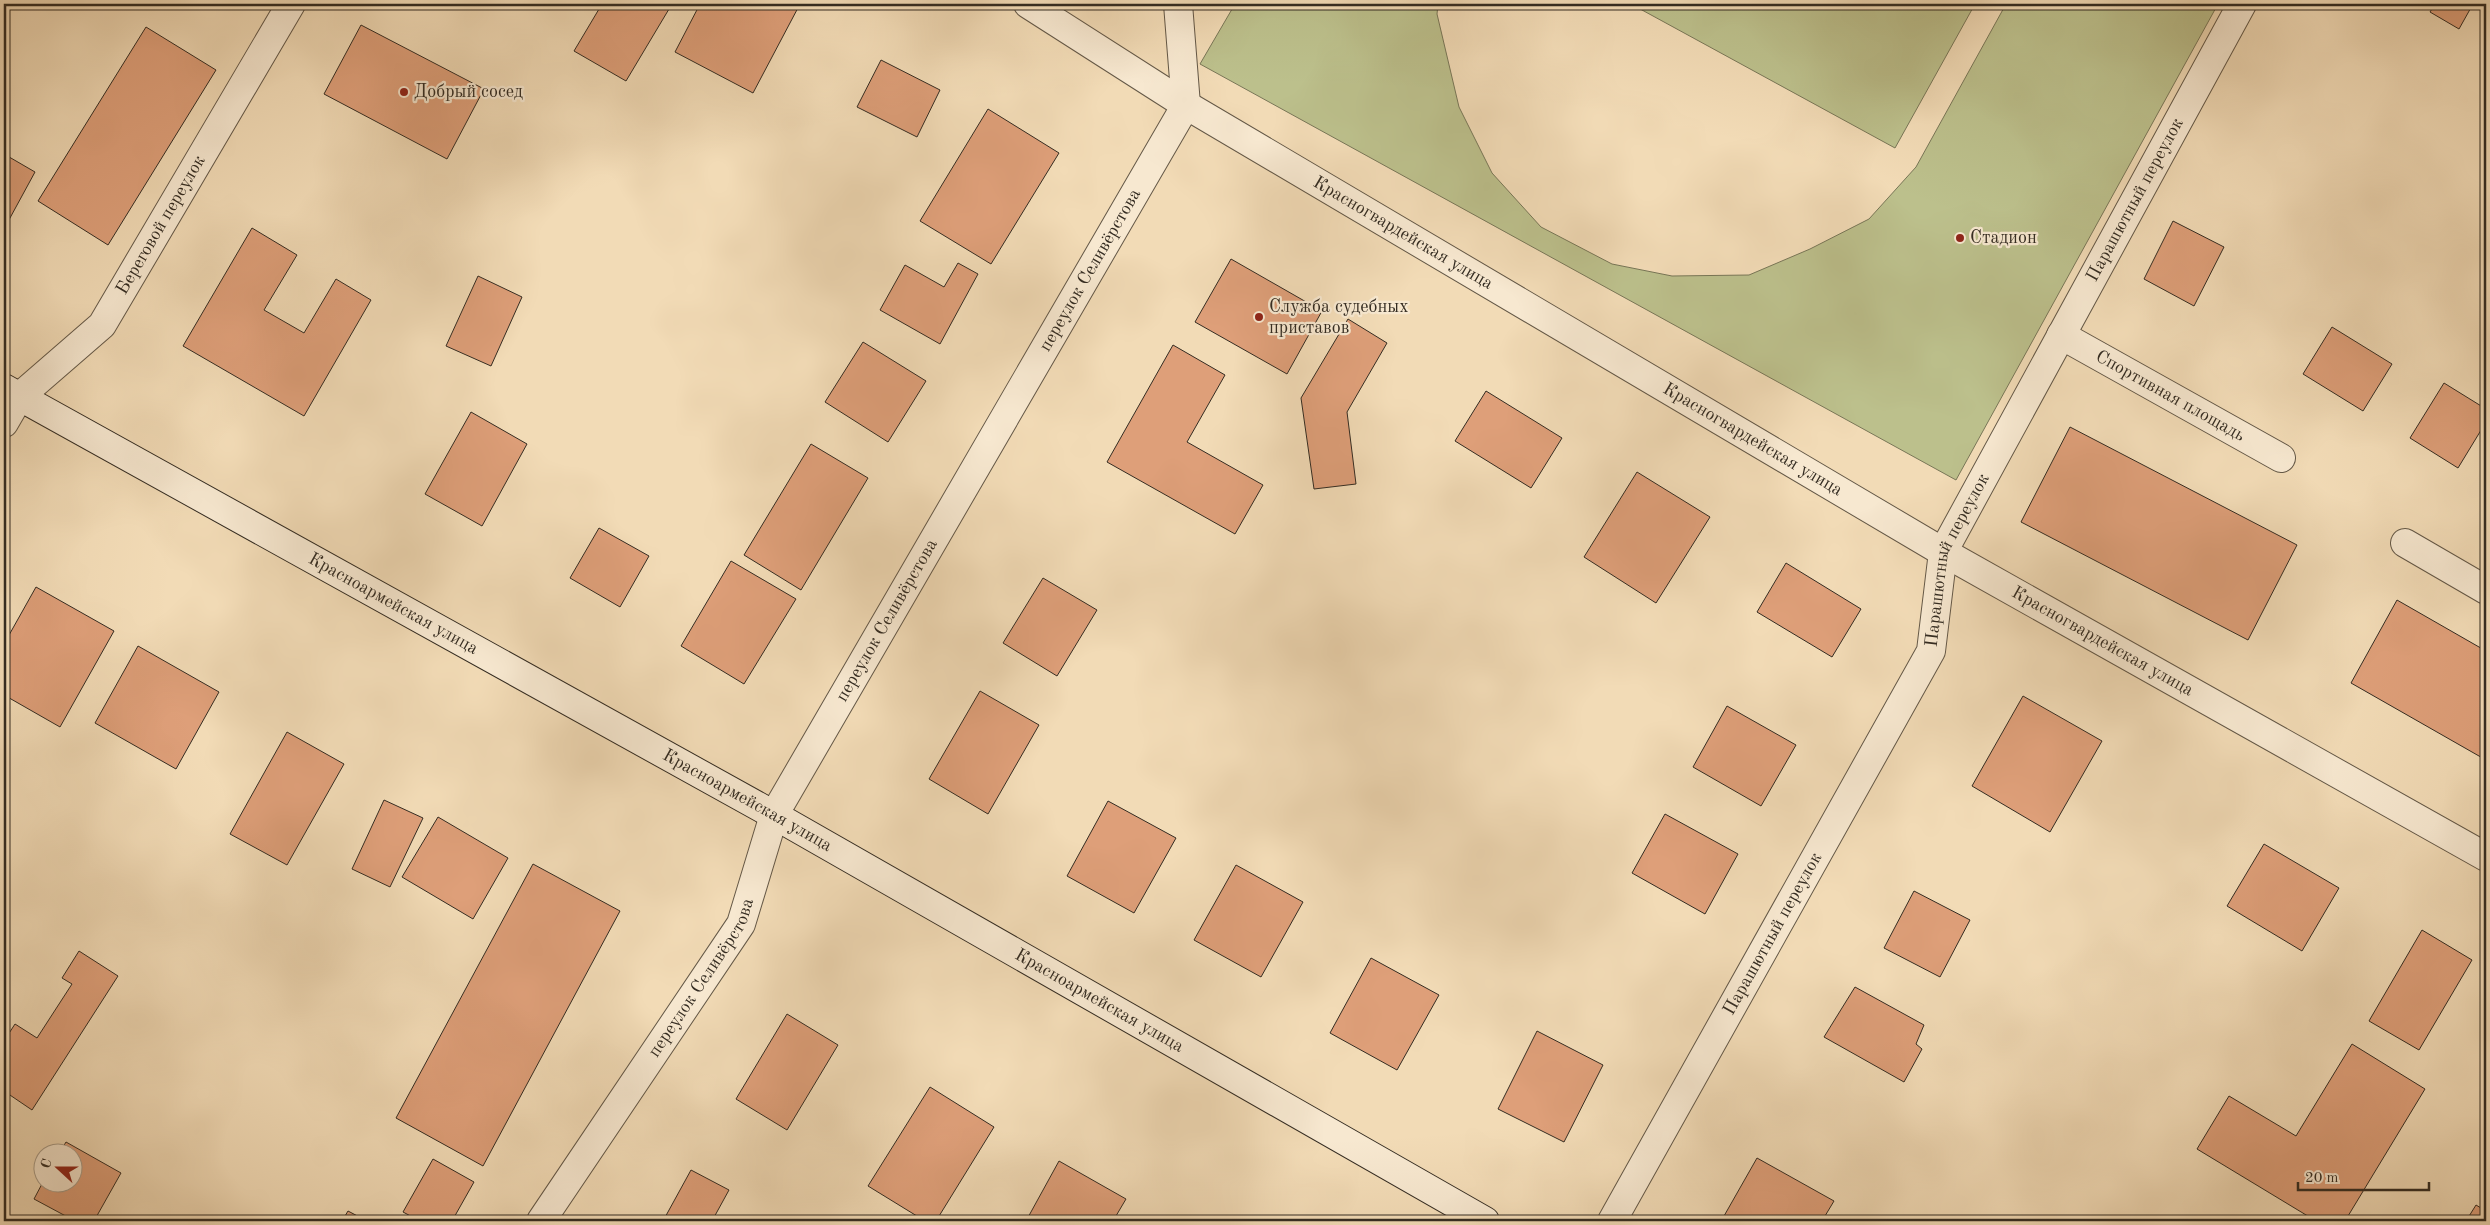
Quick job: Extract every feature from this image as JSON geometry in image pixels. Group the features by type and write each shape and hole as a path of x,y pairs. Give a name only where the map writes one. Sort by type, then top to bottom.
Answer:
{"street":[{"name":"Береговой переулок","path":"4,423 11,392 102,324 290,4"},
{"name":"Красногвардейская улица","path":"1028,4 1186,105 1943,552 2486,857"},
{"path":"1178,4 1186,105"},
{"name":"Парашютный переулок","path":"1612,1221 1931,651 1943,552 2242,4"},
{"name":"переулок Селивёрстова","path":"540,1221 741,924 774,815 1186,105"},
{"name":"Спортивная площадь","path":"2060,335 2281,458"},
{"name":"Красноармейская улица","path":"11,392 774,815 1485,1221"},
{"path":"2405,543 2486,590"}],"green space":[{"name":"Стадион","path":"1235,4 1438,4 1437,14 1459,107 1492,173 1541,227 1612,264 1672,276 1749,275 1810,249 1869,219 1916,167 2006,4 2218,4 1956,480 1200,64"},
{"path":"1631,4 1975,4 1895,148"}],"building":[{"path":"602,4 672,4 626,81 574,51"},
{"path":"700,4 800,4 753,93 675,52"},
{"path":"2435,4 2473,4 2459,29 2430,12"},
{"name":"Добрый сосед","path":"361,25 484,89 447,159 324,94"},
{"path":"146,27 216,70 108,245 38,201"},
{"path":"881,60 940,90 917,137 857,107"},
{"path":"988,109 1059,153 991,264 920,221"},
{"path":"4,154 35,172 4,229"},
{"path":"2173,221 2224,247 2194,306 2144,279"},
{"path":"252,228 297,255 264,310 304,333 336,279 371,300 304,416 183,346"},
{"name":"Служба судебных приставов","path":"1231,259 1322,311 1287,374 1195,322"},
{"path":"958,263 978,274 940,344 880,310 905,265 944,287"},
{"path":"478,276 522,297 491,366 446,346"},
{"path":"1348,319 1387,343 1347,412 1356,484 1314,489 1301,398"},
{"path":"2332,327 2392,364 2363,411 2303,374"},
{"path":"863,342 926,381 888,442 825,402"},
{"path":"1173,345 1225,375 1187,442 1263,485 1235,534 1107,462"},
{"path":"2444,383 2486,409 2486,422 2458,468 2410,438"},
{"path":"1486,391 1562,438 1531,488 1455,441"},
{"path":"471,412 527,444 482,526 425,494"},
{"path":"2070,427 2297,545 2248,640 2021,522"},
{"path":"811,444 868,478 801,590 744,555"},
{"path":"1637,472 1710,517 1656,603 1584,557"},
{"path":"599,528 649,556 620,607 570,578"},
{"path":"731,561 796,599 744,684 681,646"},
{"path":"1786,563 1861,609 1832,657 1757,612"},
{"path":"1043,578 1097,610 1057,676 1003,643"},
{"path":"36,587 114,631 60,727 4,695 4,644"},
{"path":"2397,600 2486,651 2486,760 2351,683"},
{"path":"138,646 219,692 176,769 95,723"},
{"path":"980,691 1039,725 988,814 929,779"},
{"path":"2023,696 2102,741 2050,832 1972,786"},
{"path":"1727,706 1796,745 1761,806 1693,767"},
{"path":"287,732 344,764 287,865 230,834"},
{"path":"384,800 423,818 390,887 352,869"},
{"path":"1108,801 1176,838 1134,913 1067,876"},
{"path":"1665,814 1738,854 1705,914 1632,873"},
{"path":"438,817 508,858 473,919 402,877"},
{"path":"2264,844 2339,888 2302,951 2227,906"},
{"path":"533,864 620,911 483,1166 396,1118"},
{"path":"1236,865 1303,902 1261,977 1194,940"},
{"path":"1914,891 1970,920 1940,977 1884,948"},
{"path":"2422,930 2472,960 2419,1050 2369,1021"},
{"path":"79,951 118,976 32,1110 4,1091 4,1041 15,1024 37,1038 72,984 62,978"},
{"path":"1371,958 1439,995 1397,1070 1330,1033"},
{"path":"1855,987 1924,1025 1916,1044 1922,1049 1904,1082 1824,1037"},
{"path":"787,1014 838,1045 787,1130 736,1099"},
{"path":"1537,1031 1603,1065 1564,1142 1498,1109"},
{"path":"2352,1044 2425,1089 2345,1221 2316,1221 2197,1149 2229,1096 2296,1136"},
{"path":"930,1087 994,1127 936,1221 925,1221 868,1186"},
{"path":"82,1151 121,1173 94,1221 75,1221 34,1199 38,1192 82,1192"},
{"path":"1757,1158 1834,1201 1822,1221 1733,1221 1724,1216"},
{"path":"433,1159 474,1182 452,1221 420,1221 403,1212"},
{"path":"1059,1161 1126,1199 1113,1221 1026,1221"},
{"path":"691,1170 729,1190 712,1221 663,1221"},
{"path":"2476,1205 2486,1211 2486,1221 2466,1221"},
{"path":"348,1211 367,1221 342,1221"}],"place":[{"name":"Добрый сосед","path":"404,92"},
{"name":"Стадион","path":"1960,238"},
{"name":"Служба судебных приставов","path":"1259,317"}]}
